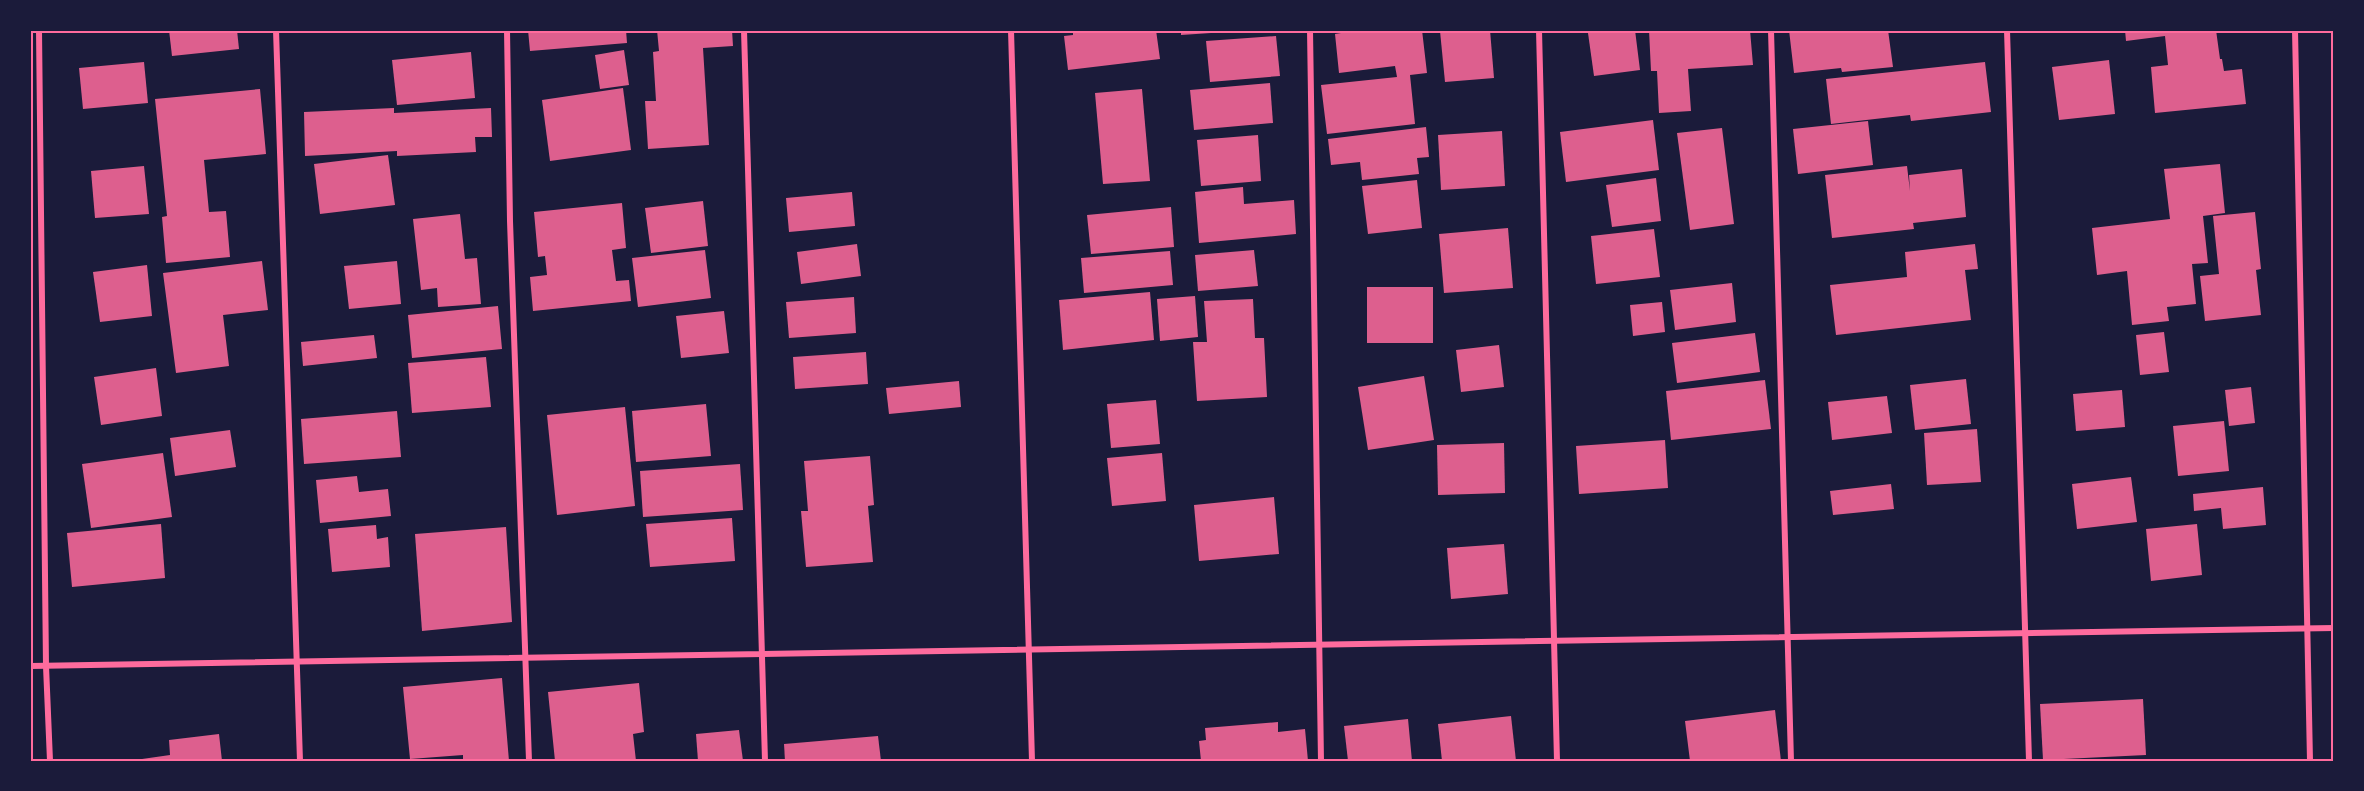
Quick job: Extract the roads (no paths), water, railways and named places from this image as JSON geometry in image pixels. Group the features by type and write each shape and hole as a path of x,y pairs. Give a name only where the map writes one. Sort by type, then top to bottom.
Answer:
{"street":[{"path":"39,30 46,666 50,761"},
{"path":"276,30 299,662 300,761"},
{"path":"507,30 510,221 529,761"},
{"path":"744,30 760,654 765,761"},
{"path":"1011,30 1032,761"},
{"path":"1310,30 1317,646 1321,761"},
{"path":"1539,30 1557,761"},
{"path":"1771,30 1791,761"},
{"path":"2007,30 2029,761"},
{"path":"2295,30 2310,761"},
{"path":"30,666 2025,635 2334,628"}]}
